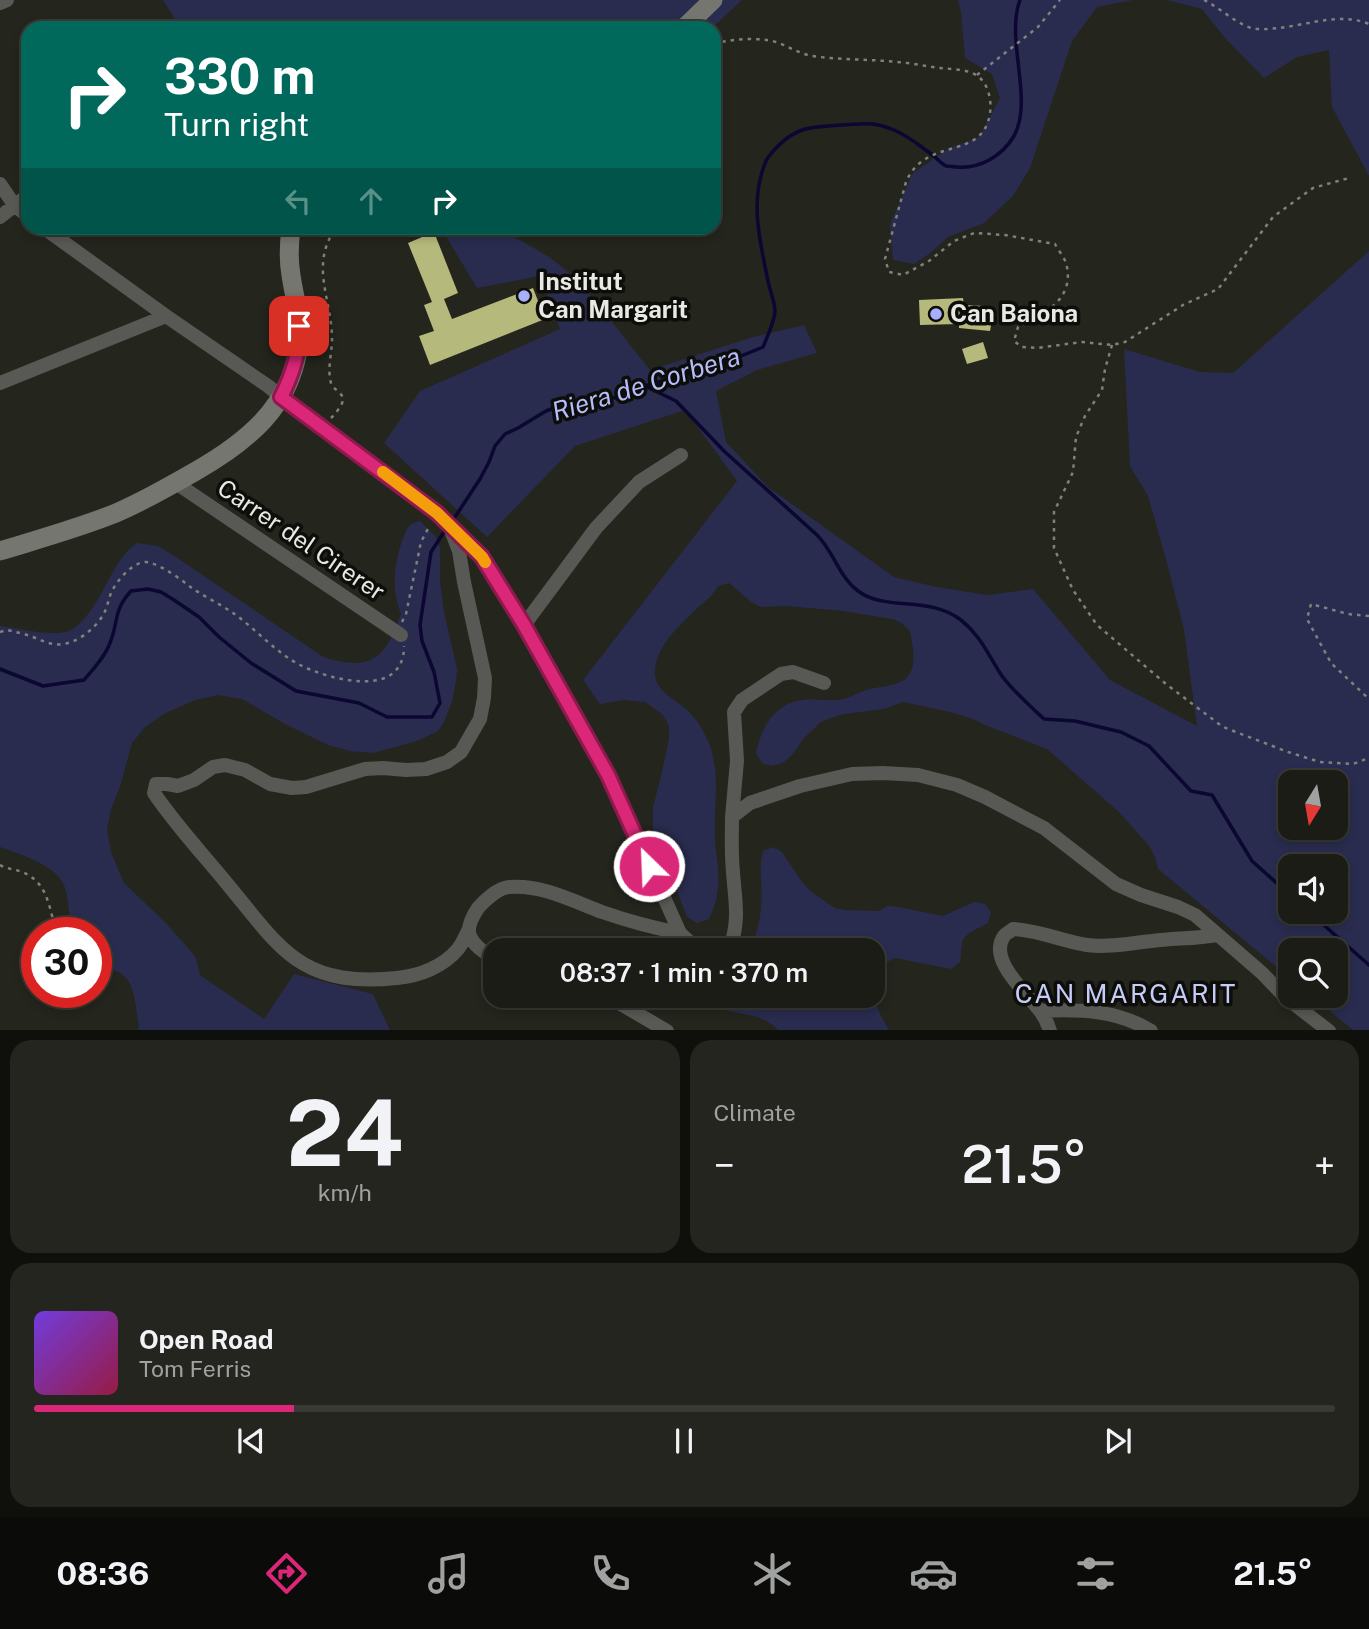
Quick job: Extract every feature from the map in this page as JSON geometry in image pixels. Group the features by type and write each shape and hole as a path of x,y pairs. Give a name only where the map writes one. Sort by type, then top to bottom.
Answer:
{"street":[{"path":"0,3 7,0"},
{"path":"691,21 713,0"},
{"path":"0,184 21,211"},
{"path":"0,217 21,201"},
{"path":"54,235 324,428 443,517 482,557 524,625 608,775 680,933 685,938"},
{"path":"0,551 117,513 217,459 266,417 281,397 292,373 300,341 291,275 290,235"},
{"path":"0,383 166,316"},
{"path":"524,625 596,528 639,482 681,455"},
{"name":"Carrer del Cirerer","path":"176,483 401,635"},
{"path":"443,517 459,551 485,678 480,719 461,752 447,762 426,769 365,769 306,787 292,788 270,784 245,770 225,765 213,767 194,780 178,786 156,784 154,793 191,843 260,926 287,954 323,974 373,980 425,972 446,961 460,948 479,908 506,887 550,892 629,920 680,933"},
{"path":"734,938 737,912 732,817 737,761 734,712 742,701 781,674 793,672 824,683"},
{"path":"732,817 750,803 800,786 852,774 918,775 957,785 1044,828 1116,884 1140,895 1178,906 1195,915 1262,973 1285,997 1328,1030"},
{"path":"1050,1030 1041,1011 1006,970 1000,951 1004,937 1013,929 1032,930 1089,945 1117,945 1217,935"},
{"path":"468,931 483,952"},
{"path":"628,1008 665,1030"},
{"path":"1041,1011 1070,1009 1096,1012 1123,1018 1150,1030"}],"path":[{"path":"977,75 1038,27 1060,0"},
{"path":"1204,0 1251,28 1290,27 1349,18 1369,24"},
{"path":"721,43 769,41 808,55 897,62 977,75 989,93 991,109 988,123 983,133 974,141 928,156 910,170 885,259 889,272 903,275 929,261 954,241 974,233 1005,235 1055,244 1066,262 1067,281 1062,299 1018,327 1014,341 1022,347 1037,348 1082,342 1112,345 1125,342 1183,305 1218,289 1273,217 1313,188 1349,178"},
{"path":"324,428 343,402 340,393 333,387 330,372 331,320 323,267 324,251 331,235"},
{"path":"1112,345 1102,390 1085,416 1076,437 1073,472 1054,512 1054,548 1073,590 1097,625 1140,663 1223,727 1320,762 1353,764 1369,758"},
{"path":"0,632 7,631 60,645 71,642 91,630 101,619 117,582 136,565 150,562 233,613 300,665 340,678 376,681 387,677 400,666 404,654 401,623 406,614 421,542 443,517"},
{"path":"1369,615 1348,614 1311,604 1307,619 1331,663 1369,699"},
{"path":"0,865 35,878 46,893 52,917"}],"shaded area":[{"path":"163,0 742,0 720,21 176,21"},
{"path":"958,0 1133,0 1097,7 1072,41 1030,168 1013,196 984,223 948,237 914,264 893,260 890,224 913,173 948,149 979,137 1000,98 992,74 965,58"},
{"path":"1167,0 1369,0 1369,176 1332,107 1329,50 1297,57 1264,78 1225,38 1202,9"},
{"path":"445,235 510,235 549,257 571,275 602,309 650,370 753,337 804,325 817,353 757,370 716,391 726,442 768,487 894,577 987,595 1033,589 1110,680 1197,726 1184,630 1166,559 1148,496 1130,466 1124,349 1200,372 1233,373 1369,251 1369,1030 1353,1030 1326,1008 1348,1008 1348,938 1278,938 1278,968 1158,869 1149,846 1119,812 1047,749 973,719 903,702 884,709 844,714 821,722 784,762 773,766 763,764 756,753 761,735 770,719 784,706 806,699 843,699 905,679 910,674 913,661 910,631 902,623 892,619 844,611 786,606 761,607 729,583 718,586 675,630 656,663 656,681 667,695 697,721 711,747 716,773 715,841 719,877 717,896 709,919 697,923 687,917 653,829 653,807 669,738 669,726 663,715 645,702 624,700 600,704 583,680 737,481 685,410 575,446 487,537 384,443 420,391 560,329 540,276 477,288"},
{"path":"420,521 437,538 444,612 457,669 452,702 438,731 417,741 373,753 350,751 328,745 242,699 218,695 195,700 164,714 145,727 132,743 107,829 111,852 124,883 189,949 196,958 200,975 264,1019 294,974 373,994 390,1030 137,1030 139,1027 132,989 124,976 112,970 112,917 69,917 66,894 58,876 35,860 0,847 0,626 46,633 71,630 88,614 119,562 137,543 158,546 322,656 342,662 365,662 380,654 386,647 401,614 395,587 397,559 407,528"},
{"path":"773,847 782,852 810,891 835,908 879,911 888,906 943,916 974,902 985,904 991,912 988,923 966,936 960,962 951,969 895,958 885,963 885,938 754,938 760,912 763,851"},
{"path":"722,1008 878,1008 889,1030 778,1030 760,1018"}],"building":[{"name":"Institut Can Margarit","path":"427,235 435,235 458,293 444,299 452,319 533,288 545,319 430,365 419,336 434,331 424,305 432,302 408,243"},
{"name":"Can Baiona","path":"963,298 964,305 985,306 983,319 992,320 990,331 959,328 959,324 920,325 919,300"},
{"path":"983,342 988,358 967,364 962,349"}],"waterway":[{"name":"Riera de Corbera","path":"451,523 480,479 495,446 505,434 546,411 567,403 593,397 619,398 645,386 724,363 763,347 775,312 759,236 758,191 766,161 787,138 801,130 816,127 874,124 899,132 944,165 956,167 974,166 990,160 1003,150 1014,136 1021,105 1016,33 1020,0"},
{"path":"645,386 676,401 725,452 817,535 846,579 858,591 881,601 935,608 949,612 961,620 984,646 1007,682 1044,719 1075,721 1121,732 1149,746 1191,791 1212,795 1252,861 1278,884"},
{"name":"Riera de Corbera","path":"0,669 43,686 84,680 108,648 125,598 131,591 148,589 161,592 199,617 251,663 296,691 359,703 387,717 432,717 440,703 420,625 431,552 446,529"},
{"path":"1323,924 1369,965"}],"slow traffic":[{"path":"383,472 448,522 485,562"}],"place":[{"name":"Institut Can Margarit","path":"524,296"},
{"name":"Can Baiona","path":"936,314"}],"district":[{"name":"CAN MARGARIT","path":"1126,994"}],"route":[{"path":"299,326 300,341 292,373 281,397 437,513 482,557 524,625 608,775 649,866"}]}
